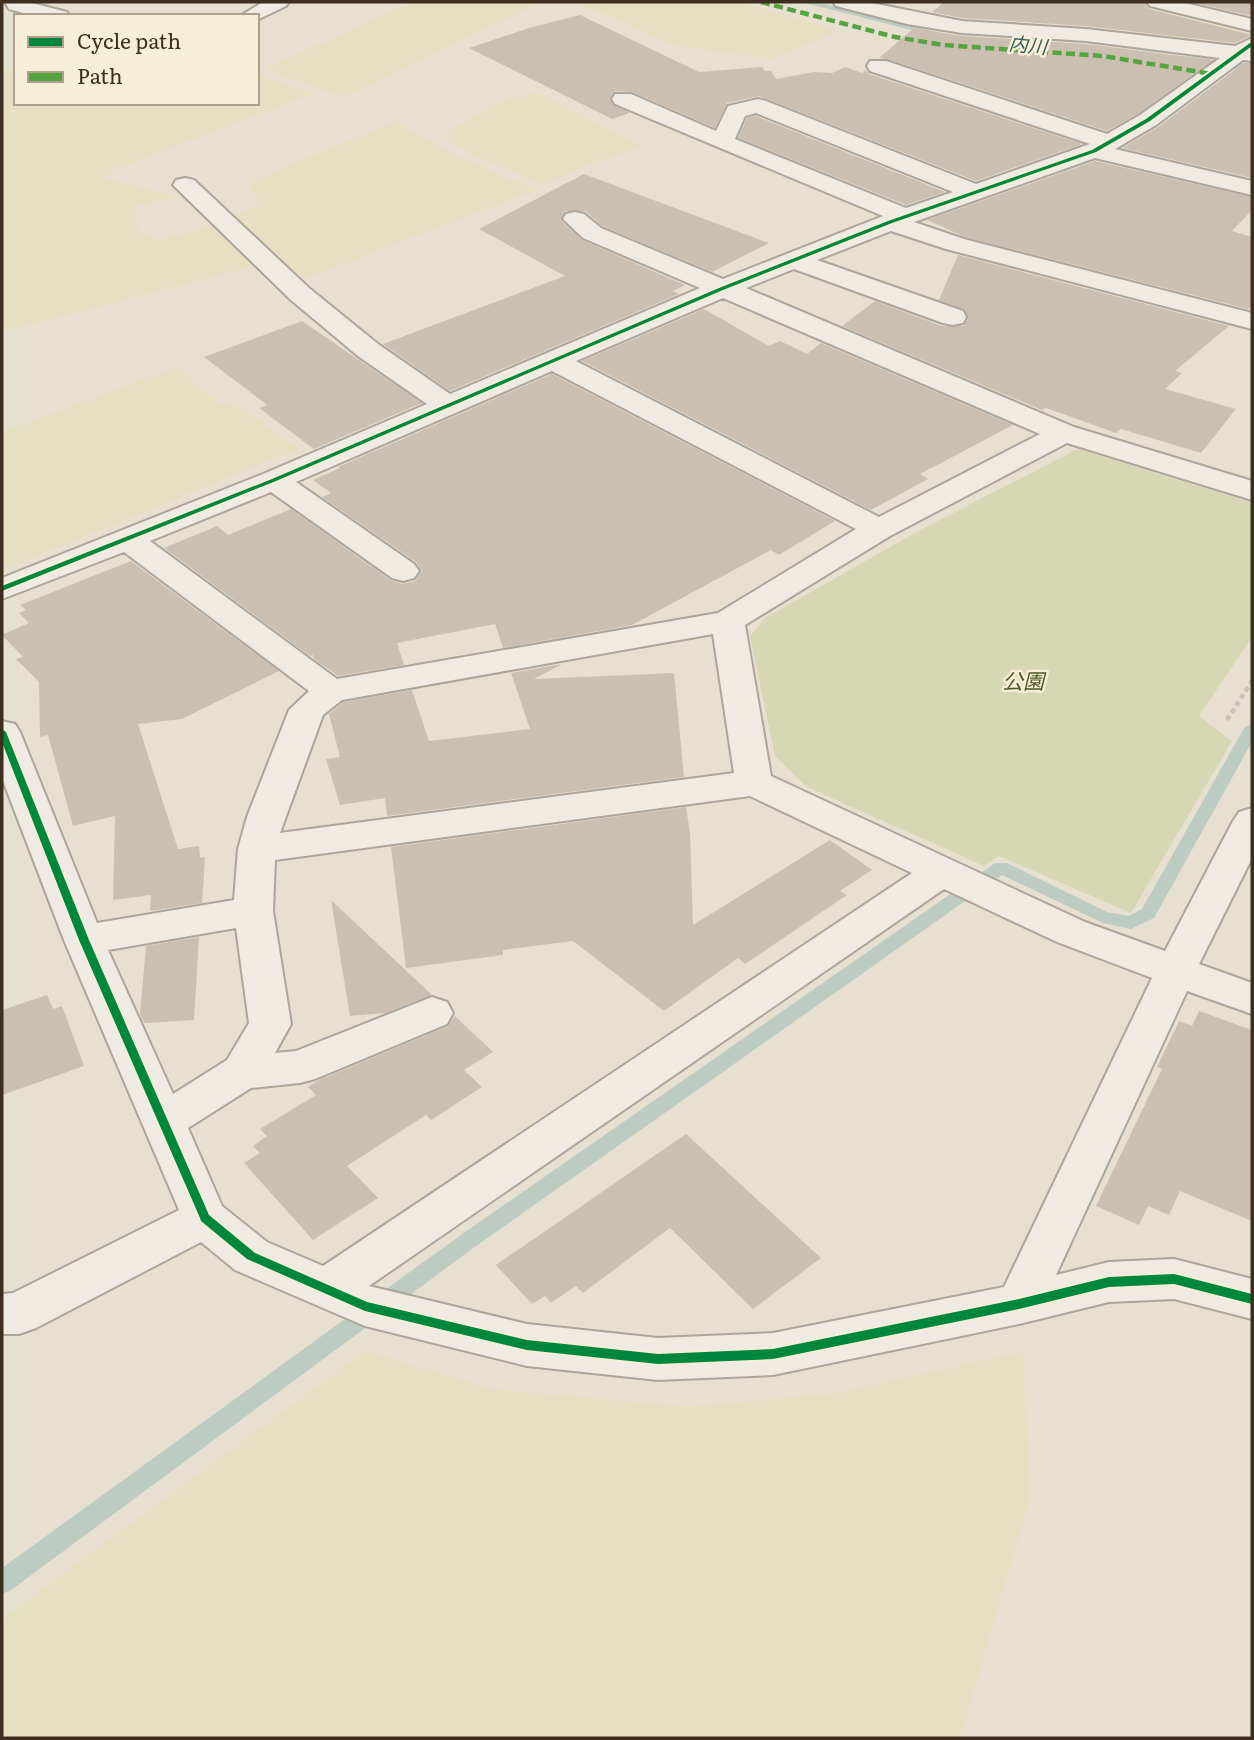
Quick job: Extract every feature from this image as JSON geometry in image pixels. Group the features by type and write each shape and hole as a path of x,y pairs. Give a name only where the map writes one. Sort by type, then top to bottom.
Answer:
{"street":[{"path":"15,2 16,5 52,14"},
{"path":"254,14 279,2"},
{"path":"843,2 907,18 962,27 1086,35 1248,51"},
{"path":"1157,2 1252,24"},
{"path":"2,589 274,480 721,289 897,219 1101,146 1147,120 1248,51"},
{"path":"878,66 1101,146 1252,188"},
{"path":"1212,74 1239,78"},
{"path":"623,99 955,244 1252,321"},
{"path":"722,142 736,111 758,106 974,192"},
{"path":"184,185 300,294 368,350 448,406"},
{"path":"575,219 592,233 1064,433 1252,491"},
{"path":"793,260 953,317"},
{"path":"554,361 878,529"},
{"path":"242,1072 270,1024 253,911 257,849 266,817 307,710 331,691 729,621 878,529 1064,433"},
{"path":"274,480 403,571"},
{"path":"127,539 331,691"},
{"path":"729,621 754,783"},
{"path":"2,732 84,940 205,1218 250,1256 365,1306 527,1345 658,1359 773,1354 1019,1304 1109,1282 1174,1279 1252,1299"},
{"path":"257,849 754,783 1071,932 1252,999"},
{"path":"1019,1304 1176,970 1252,821"},
{"path":"327,1289 941,872"},
{"path":"84,940 253,911"},
{"path":"164,1121 242,1072 300,1067 432,1013"},
{"path":"2,1314 19,1313 205,1218"}],"path":[{"path":"1227,720 1252,681"}],"shaded area":[{"path":"412,2 542,2 343,97 265,69"},
{"path":"570,2 742,2 840,31 772,59 675,46 603,13"},
{"path":"1119,2 1144,2 1252,27 1231,45 1219,47 1085,31"},
{"path":"2,70 14,70 14,105 259,105 259,76 312,94 111,171 105,179 177,197 134,207 139,234 160,240 220,225 255,264 219,276 2,331"},
{"path":"527,94 541,94 644,147 598,161 543,185 472,154 441,136 496,104"},
{"path":"396,121 458,157 536,190 299,281 230,218 259,205 250,182"},
{"path":"177,367 219,403 243,408 298,449 2,570 2,432"},
{"path":"365,1351 492,1389 688,1407 830,1394 1023,1352 1030,1498 960,1738 2,1738 2,1619"}],"green space":[{"name":"公園","path":"1078,449 1252,503 1252,637 1199,716 1232,741 1131,913 999,856 984,866 807,787 775,756 750,636 765,618 922,529"}],"building":[{"path":"944,2 1144,2 1149,9 1252,35 1235,43 1086,26 962,18 932,12"},
{"path":"1191,2 1252,2 1252,16"},
{"path":"580,15 699,72 762,67 765,71 771,71 776,79 814,72 832,73 845,67 862,73 866,70 869,74 1082,144 976,181 759,96 727,103 715,128 632,92 615,91 610,98 613,105 630,113 612,119 469,48"},
{"path":"914,28 962,36 1086,44 1213,60 1139,113 1107,131 879,58"},
{"path":"1244,63 1252,63 1252,178 1122,148 1158,127"},
{"path":"756,116 945,192 906,205 738,138 747,118"},
{"path":"1095,161 1252,197 1252,210 1232,231 1252,237 1252,306 1248,309 965,237 927,220"},
{"path":"584,174 769,243 712,272 602,226 585,211 565,211 561,221 582,240 685,285 673,291 679,294 450,391 383,344 565,276 479,229"},
{"path":"958,255 1229,326 1175,371 1182,373 1165,389 1236,409 1201,453 1121,429 1116,433 1046,408 1042,410 842,326 875,301 942,326 964,326 968,318 965,310 939,300"},
{"path":"704,309 769,346 780,341 807,354 821,343 1013,425 920,474 928,479 871,510 582,361"},
{"path":"302,321 422,403 314,449 259,408 267,405 204,357"},
{"path":"552,374 835,521 779,555 771,550 632,625 503,648 495,624 397,643 404,665 338,676 314,659 313,655 310,656 164,548 217,526 228,535 291,509 390,580 402,584 415,581 422,571 416,562 322,497 331,493 313,480"},
{"path":"131,561 279,671 182,719 138,724 178,849 199,846 200,858 205,857 202,903 150,911 151,895 113,900 115,816 73,826 48,735 40,737 39,682 16,659 23,657 2,635 29,623 19,613 26,610 20,605"},
{"path":"562,664 534,679 674,673 684,777 387,816 385,798 340,805 326,759 340,757 329,714 343,702 412,690 429,741 530,729 511,673"},
{"path":"686,807 690,833 693,925 830,840 872,870 840,891 847,895 745,964 738,958 664,1011 573,941 503,950 503,955 406,968 391,847"},
{"path":"331,900 432,995 386,1013 350,1016"},
{"path":"199,937 194,1020 144,1023 140,1014 146,946"},
{"path":"47,995 53,1009 62,1006 84,1066 2,1095 2,1010"},
{"path":"1199,1011 1252,1030 1252,1221 1180,1191 1169,1215 1148,1206 1139,1225 1096,1206 1162,1069 1157,1067 1179,1021 1192,1026"},
{"path":"455,1016 493,1052 464,1070 482,1087 431,1120 426,1115 347,1166 378,1198 313,1240 244,1163 260,1153 253,1146 267,1136 260,1129 316,1095 308,1087 319,1080 448,1026"},
{"path":"686,1134 821,1258 753,1309 670,1228 583,1293 576,1286 551,1303 545,1296 532,1304 496,1265"}],"waterway":[{"name":"内川","path":"806,2 935,33"},
{"name":"内川","path":"1186,59 1252,68"},
{"path":"2,1582 465,1243 1001,867 1103,917 1131,923 1148,913 1252,728"}],"marked path":[{"path":"761,2 895,37 943,45 1103,56 1212,74"}],"cycle path":[{"path":"2,589 274,480 721,289 890,222 1094,151 1148,120 1252,44"},
{"path":"2,732 84,940 205,1218 251,1256 365,1306 527,1345 658,1359 773,1354 1019,1304 1109,1282 1174,1279 1252,1299"}]}
